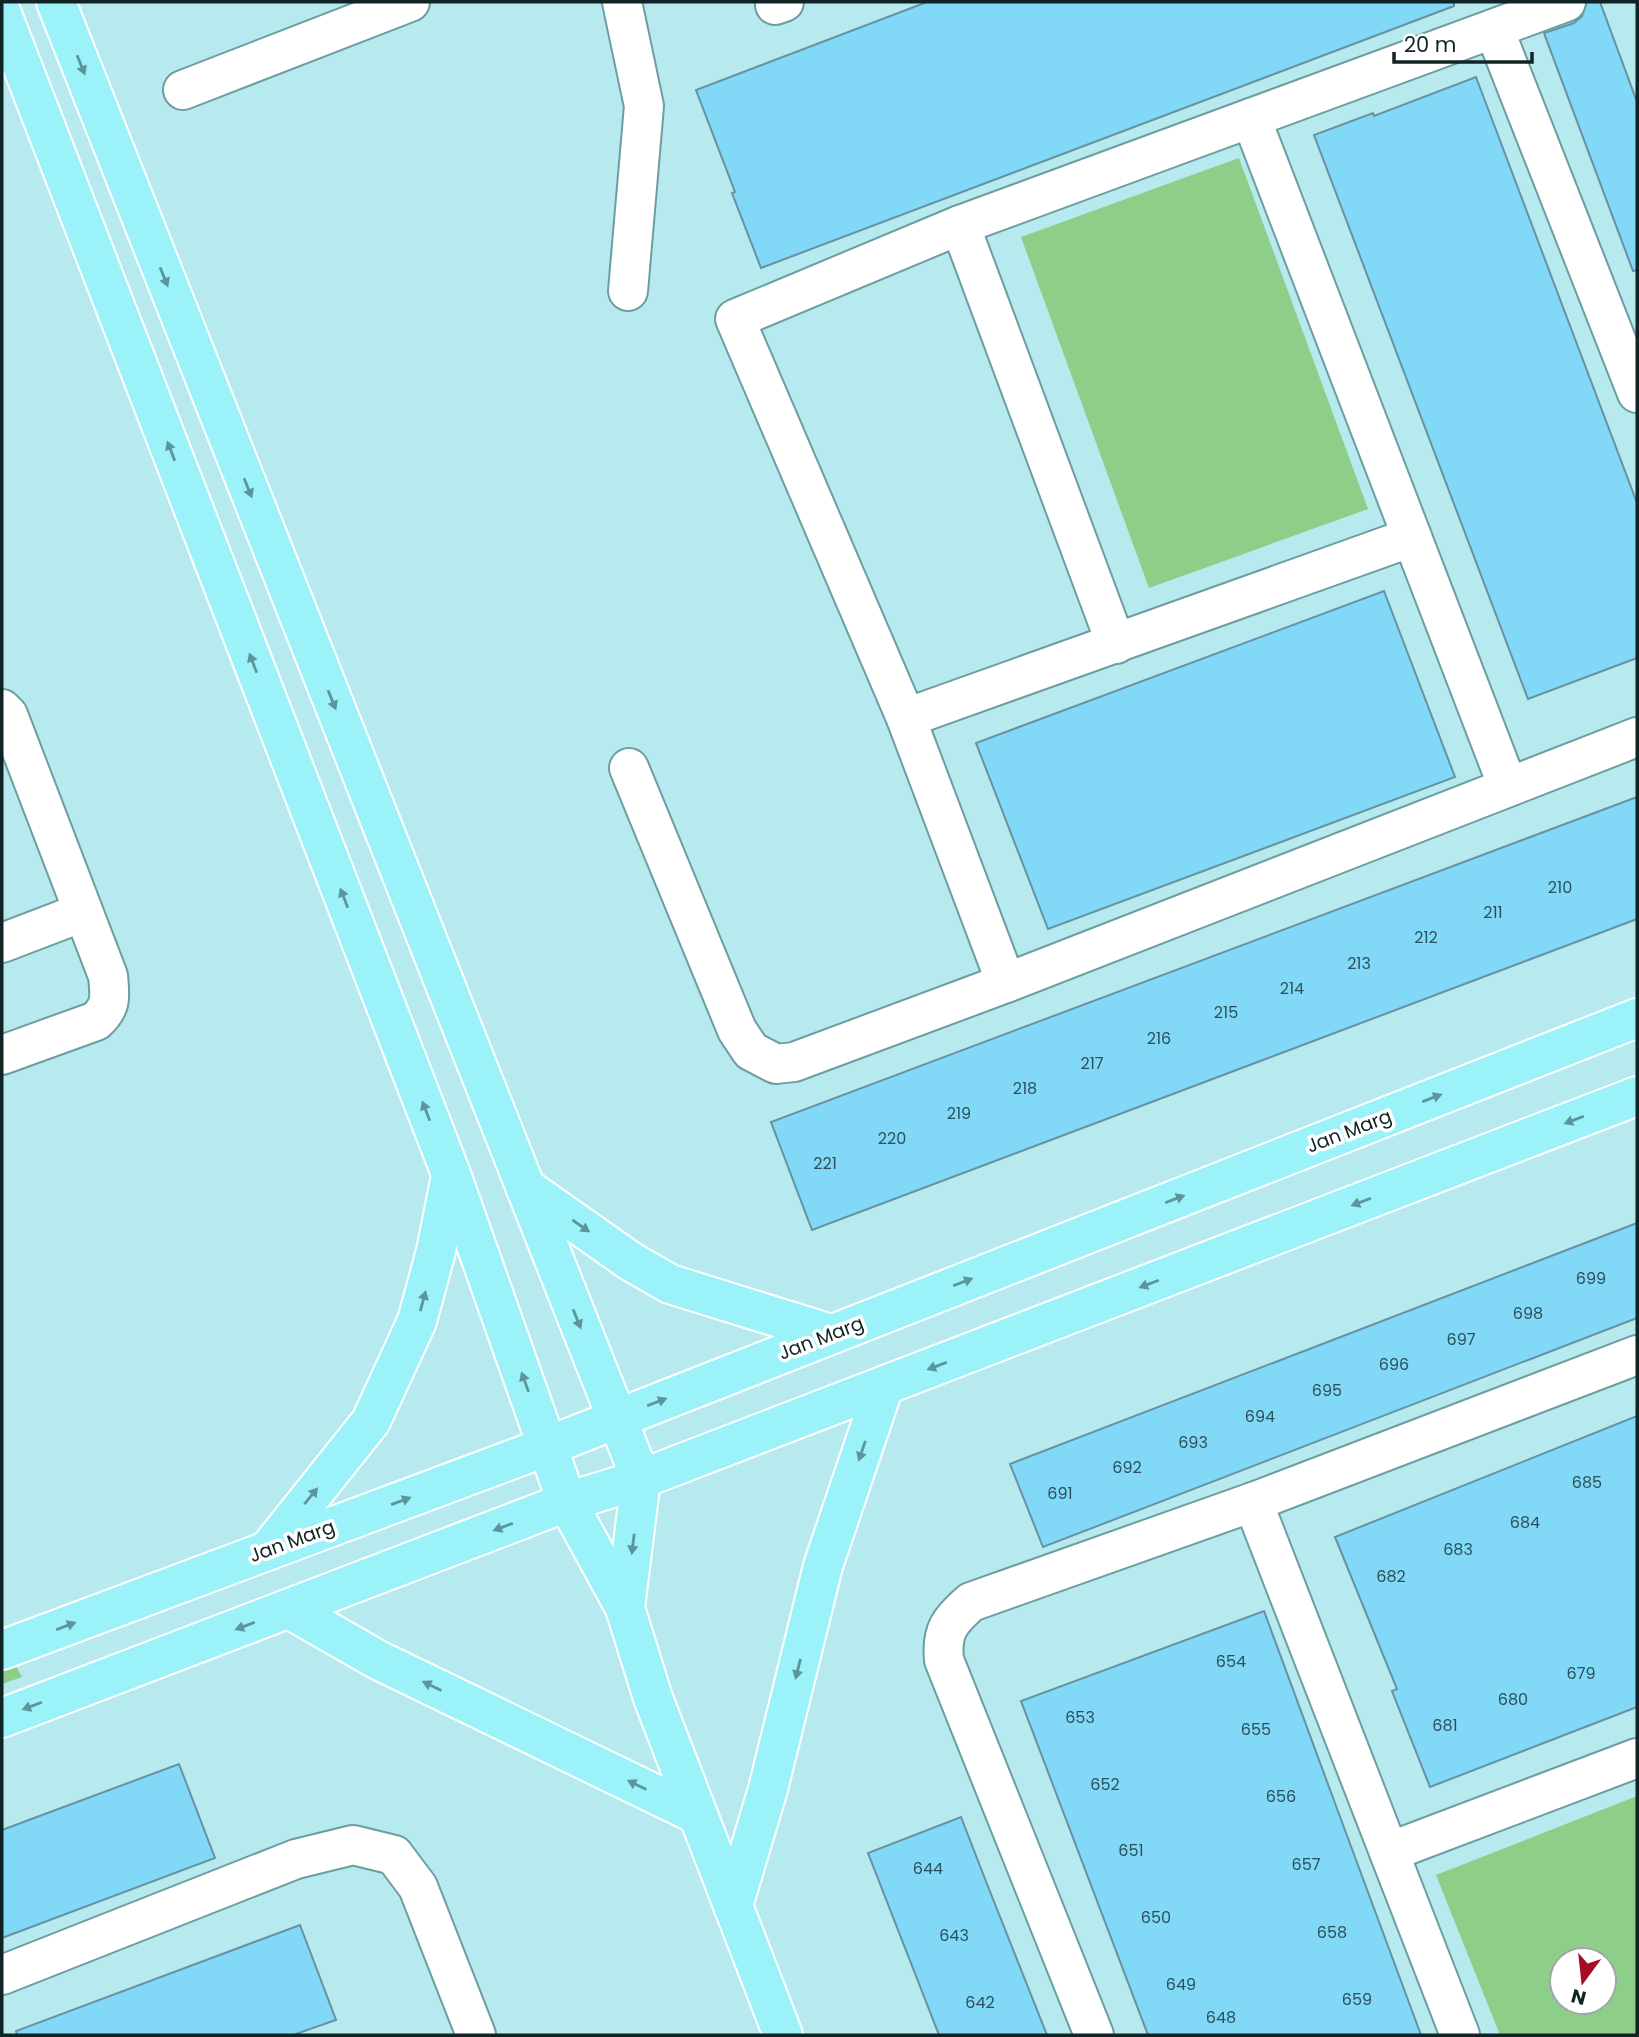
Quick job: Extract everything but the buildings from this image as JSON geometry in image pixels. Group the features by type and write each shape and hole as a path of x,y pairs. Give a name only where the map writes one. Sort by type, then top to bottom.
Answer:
{"main road":[{"path":"55,2 641,1479 625,1608"},
{"path":"2,14 451,1174 567,1502 625,1608 653,1698 783,2035"},
{"name":"Jan Marg","path":"2,1650 548,1446 1637,1018"},
{"path":"2,1718 567,1502 641,1479 1637,1096"},
{"path":"268,1550 371,1421 417,1321 436,1251 451,1174"},
{"path":"525,1187 630,1261 670,1284 831,1334"},
{"path":"733,1906 768,1789 823,1566 884,1386"},
{"path":"289,1609 378,1660 698,1815"}],"street":[{"path":"183,90 410,2"},
{"path":"622,2 644,106 628,291"},
{"path":"1006,983 906,718 735,319 960,225 1566,2"},
{"path":"1494,29 1637,393"},
{"path":"1251,118 1508,787"},
{"path":"960,225 1116,644"},
{"path":"906,718 1412,537"},
{"path":"2,709 8,715 108,976 110,997 106,1012 96,1021 2,1055"},
{"path":"629,768 737,1030 751,1051 776,1064 794,1062 1006,983 1637,737"},
{"path":"2,943 83,912"},
{"path":"1094,2035 944,1660 942,1646 950,1619 971,1602 1253,1502 1637,1355"},
{"path":"1253,1502 1460,2035"},
{"path":"1389,1852 1637,1758"},
{"path":"2,1975 296,1858 353,1844 394,1856 418,1887 476,2035"}],"green space":[{"path":"1239,158 1368,509 1149,588 1021,237"},
{"path":"2,1640 22,1677 2,1684"},
{"path":"1637,1796 1637,2035 1500,2035 1436,1875"}]}
